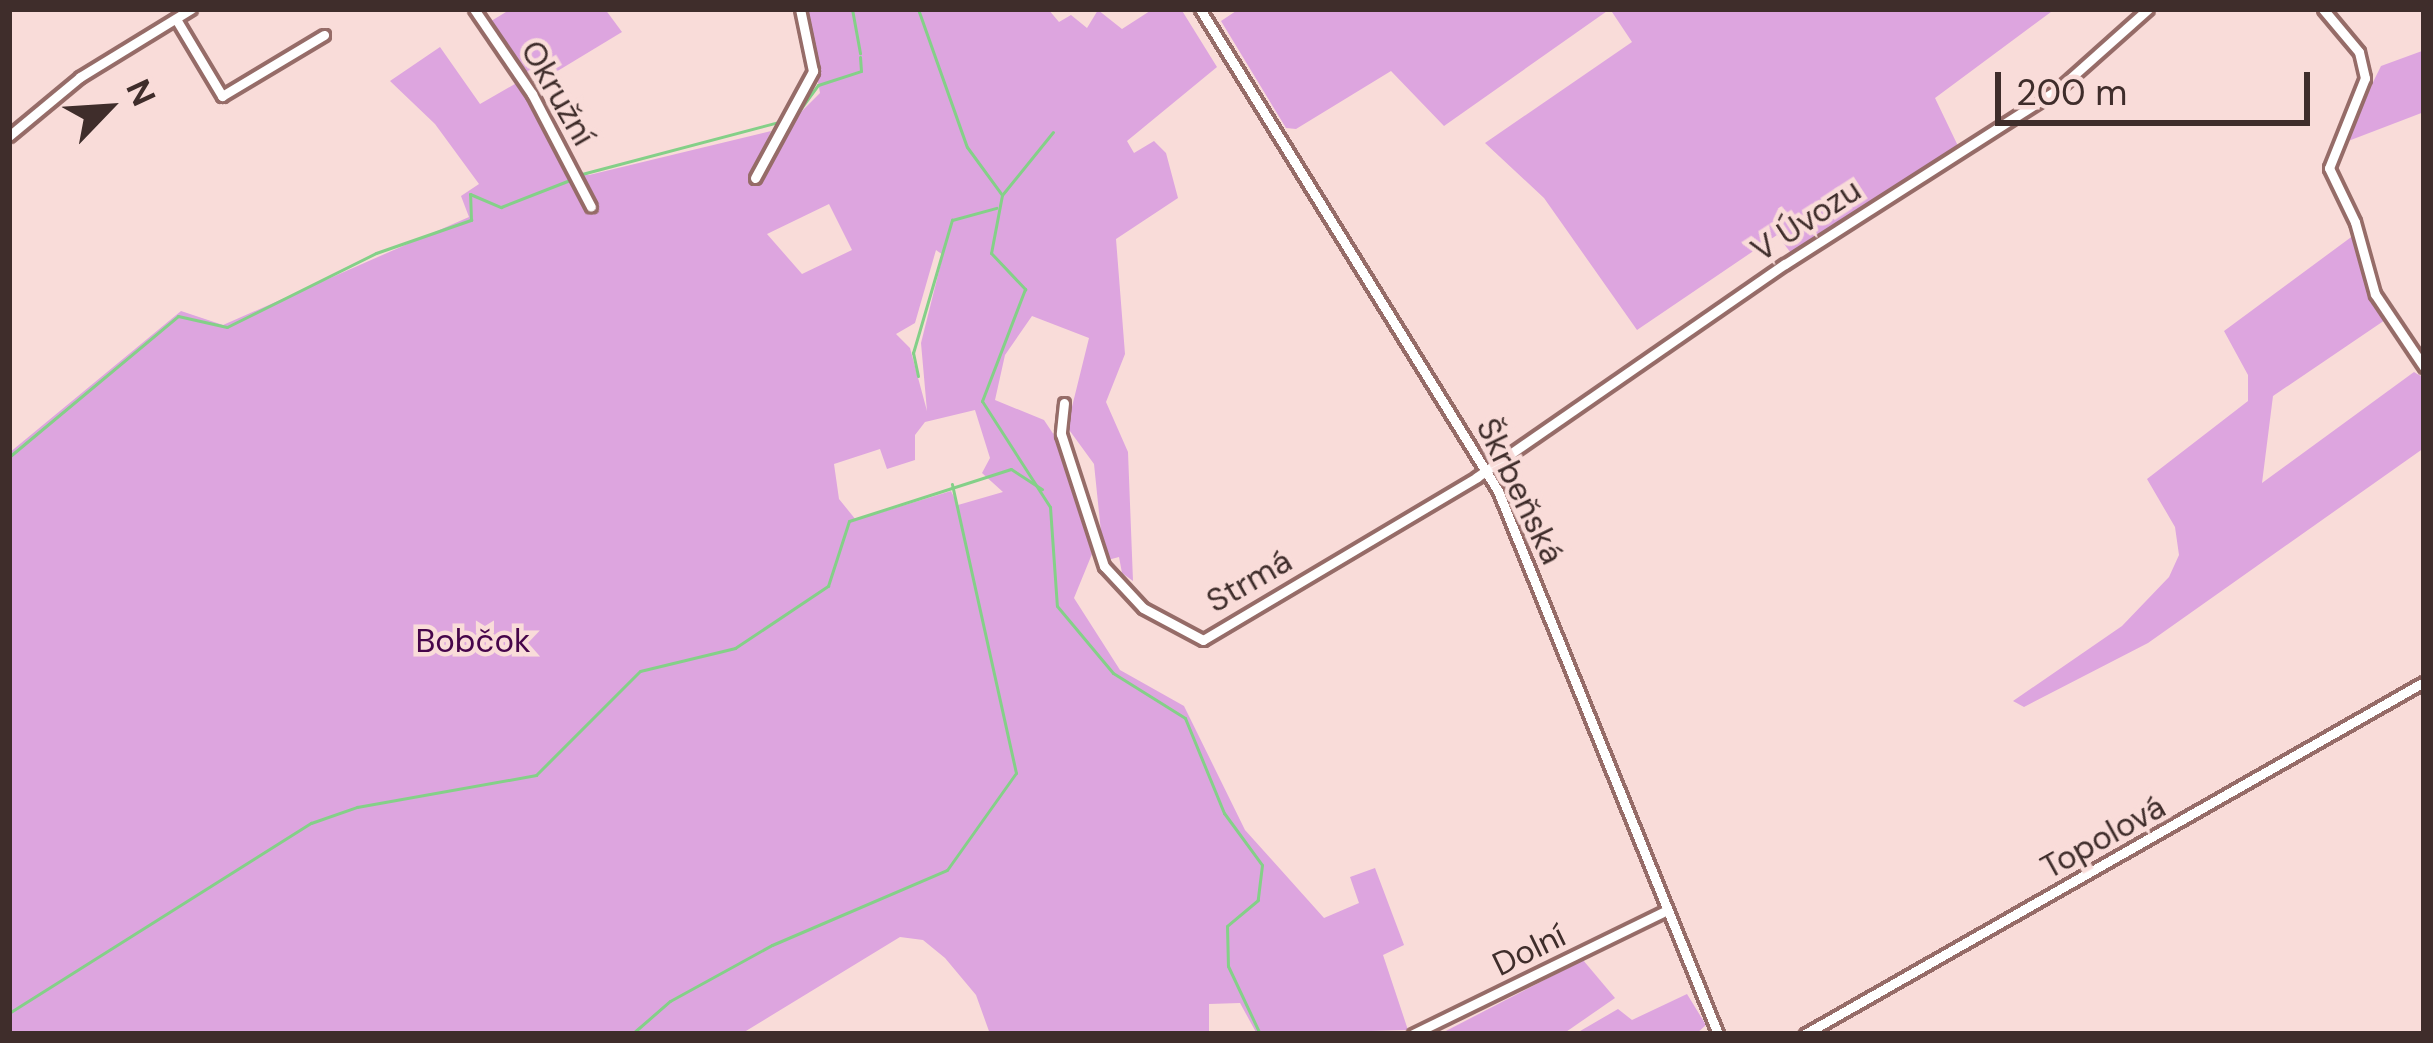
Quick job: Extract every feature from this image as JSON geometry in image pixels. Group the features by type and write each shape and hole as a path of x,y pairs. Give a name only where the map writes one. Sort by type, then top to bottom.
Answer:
{"street":[{"path":"9,136 80,77 191,9"},
{"name":"Okružní","path":"474,9 532,94 591,207"},
{"path":"755,178 813,71 800,9"},
{"name":"Škrbeňská","path":"1200,9 1486,470 1718,1034"},
{"name":"V Úvozu","path":"1486,470 2056,91 2148,9"},
{"path":"2324,9 2359,52 2365,78 2329,168 2355,222 2375,294 2424,368"},
{"path":"176,19 222,96 325,34"},
{"name":"Strmá","path":"1064,403 1061,434 1104,566 1143,608 1202,640 1486,470"},
{"name":"Topolová","path":"1805,1034 2424,682"},
{"name":"Dolní","path":"1413,1034 1667,910"}],"green space":[{"path":"511,9 605,9 622,32 541,81 521,72 488,23"},
{"name":"Bobčok","path":"804,9 1048,9 1059,22 1071,15 1087,28 1098,10 1122,29 1153,9 1181,9 1217,67 1127,141 1134,153 1154,141 1166,153 1178,198 1116,239 1125,354 1106,402 1128,452 1133,581 1122,573 1119,557 1104,561 1094,464 1067,427 1089,338 1032,316 1005,355 995,400 1044,420 1060,444 1092,554 1074,598 1120,670 1184,706 1245,830 1324,918 1359,903 1350,877 1375,868 1404,945 1383,955 1408,1030 1257,1034 1240,1003 1209,1004 1209,1034 990,1034 976,995 945,958 923,940 900,937 741,1034 9,1034 9,453 181,311 223,325 469,217 461,196 479,184 435,124 390,81 440,47 480,104 520,81 565,166 589,175 771,131 754,171 759,183 788,125 820,93","holes":["829,204 852,250 802,274 767,234","936,250 943,255 921,343 927,411 910,348 896,334 915,323","975,410 990,458 982,473 1003,492 958,505 951,491 856,520 839,499 834,464 880,449 887,469 915,460 915,435 925,422"]},
{"path":"1239,9 1610,9 1444,126 1391,71 1296,129 1286,128 1221,21"},
{"path":"1610,9 2055,9 1935,98 1958,146 1791,253 1777,235 1637,330 1544,198 1485,143 1632,42"},
{"path":"2422,51 2424,112 2343,143 2381,66"},
{"path":"2354,235 2388,318 2273,396 2262,483 2414,372 2424,378 2424,448 2148,643 2024,707 2013,701 2122,626 2169,577 2179,555 2175,527 2147,479 2248,401 2248,375 2224,331"},
{"path":"1583,960 1615,998 1563,1034 1440,1034"},
{"path":"1687,994 1706,1025 1696,1034 1575,1034 1618,1009 1632,1020"}],"waterway":[{"name":"Bobčok","path":"852,9 860,53"},
{"path":"918,9 967,147 1002,195 991,253 1025,289 982,401 1050,507 1057,606 1113,673 1185,718 1224,813 1262,865 1258,900 1227,926 1228,966 1260,1034"},
{"name":"Bobčok","path":"793,119 818,85 861,71 860,57"},
{"name":"Bobčok","path":"578,175 783,121"},
{"path":"1002,195 1053,132"},
{"name":"Bobčok","path":"9,457 178,316 227,327 376,253 471,220 470,194 501,207 570,180"},
{"path":"918,376 913,353 952,220 996,208"},
{"path":"9,1013 311,823 357,807 536,775 640,671 735,648 828,586 849,521 1011,469 1042,489"},
{"path":"632,1034 670,1001 772,945 947,870 1016,773 952,484"}]}
